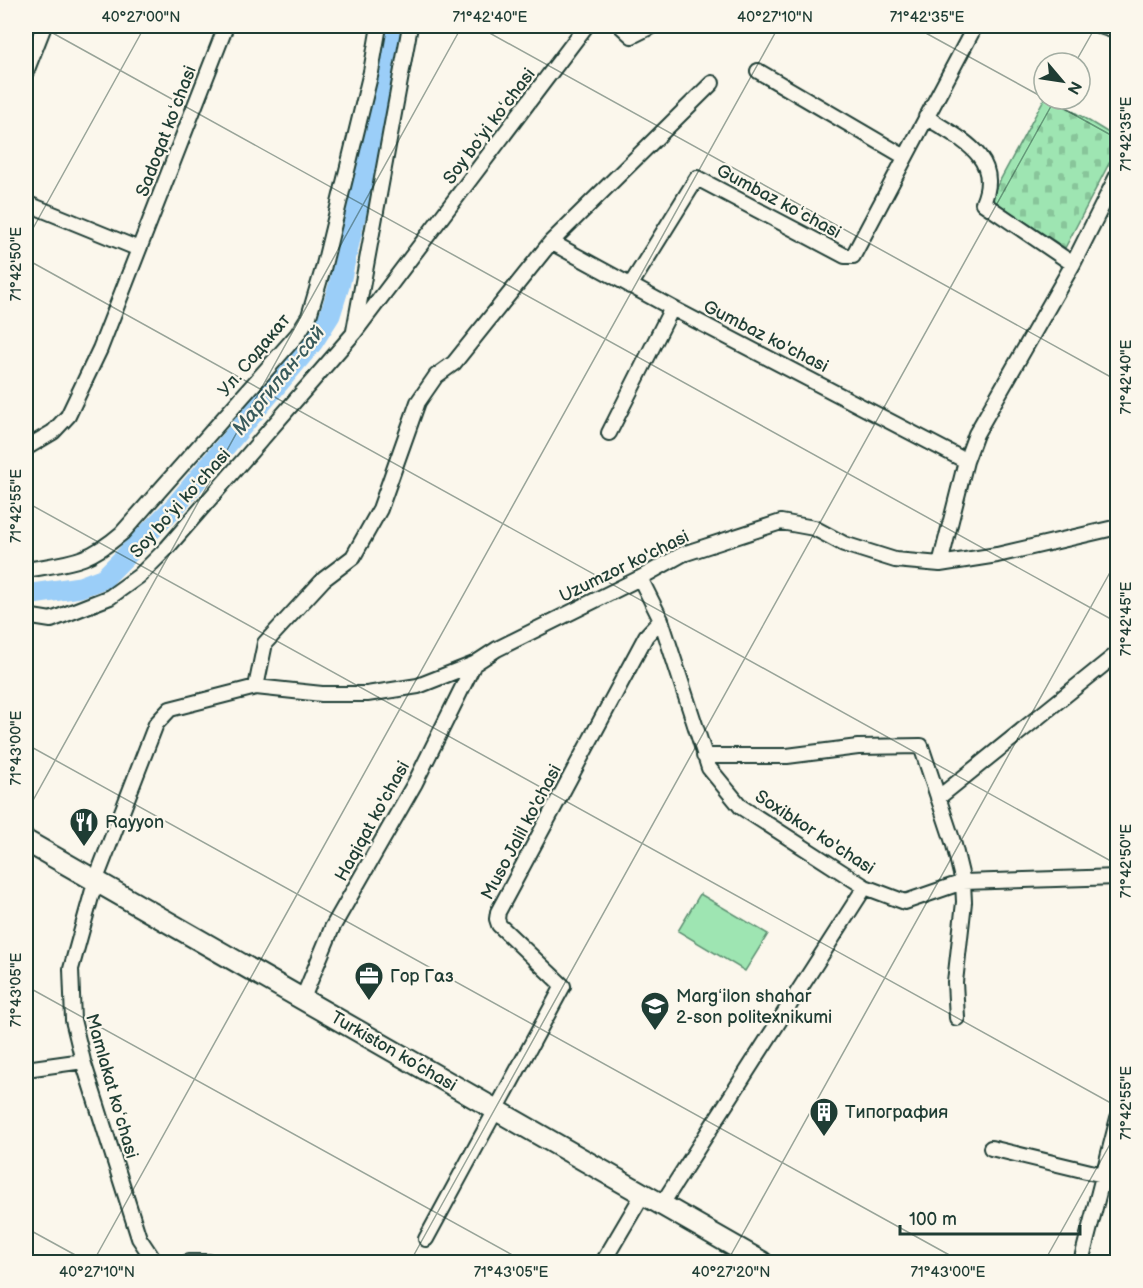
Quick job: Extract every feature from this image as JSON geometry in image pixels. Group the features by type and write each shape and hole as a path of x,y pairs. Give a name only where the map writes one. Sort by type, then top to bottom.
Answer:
{"main road":[{"name":"Turkiston ko’chasi","path":"26,841 96,879 762,1263"}],"street":[{"path":"26,72 44,26"},
{"name":"Sadoqat koʻchasi","path":"26,448 53,432 68,416 100,349 226,26"},
{"name":"Ул. Содакат","path":"26,570 77,562 90,557 122,533 303,327 323,269 371,72 379,26"},
{"path":"354,333 410,26"},
{"name":"Soy boʻyi koʻchasi","path":"26,616 51,620 110,597 139,576 168,548 354,333 586,26"},
{"path":"621,26 632,36 652,26"},
{"name":"Gumbaz koʻchasi","path":"630,286 697,178 848,258 855,253 975,26"},
{"path":"1100,26 1118,32"},
{"path":"758,71 905,157"},
{"path":"256,687 265,643 324,579 353,556 372,525 407,429 427,388 436,376 454,363 551,242 712,83"},
{"path":"926,117 967,144 982,159 988,170 990,181 983,203 1073,264"},
{"path":"940,564 966,461 976,435 1073,264 1118,174"},
{"path":"26,203 139,249"},
{"name":"Gumbaz ko'chasi","path":"551,242 630,286 966,461"},
{"path":"609,433 672,308"},
{"name":"Uzumzor ko'chasi","path":"96,879 156,724 170,709 256,687 322,694 367,694 418,686 474,663 497,649 640,579 683,554 781,522 814,528 844,544 895,560 940,564 997,555 1118,527"},
{"name":"Soxibkor ko'chasi","path":"640,579 661,620 709,768 741,807 865,887 905,902 963,882 1118,877"},
{"name":"Muso Jalil ko'chasi","path":"496,1110 563,986 499,925 496,919 498,912 646,636 661,620"},
{"path":"938,798 1118,653"},
{"name":"Haqiqat ko'chasi","path":"303,998 332,928 415,783 474,663"},
{"path":"704,756 787,756 858,747 921,746 963,882 964,902 955,982 957,1018"},
{"name":"Mamlakat koʻchasi","path":"96,879 71,969 73,1020 83,1061 139,1238 155,1263"},
{"path":"662,1204 865,887"},
{"path":"26,1069 83,1061"},
{"path":"426,1239 496,1110"},
{"path":"1080,1263 1118,1118"},
{"path":"991,1148 1103,1174"},
{"path":"603,1263 643,1194"},
{"path":"188,1263 209,1263"}],"green space":[{"path":"1038,111 1073,111 1117,138 1117,148 1065,248 990,199"},
{"path":"700,894 768,934 745,971 678,931"}],"waterway":[{"name":"Маргилан-сай","path":"26,595 80,587 104,578 176,505 313,342 330,315 339,286 392,58 393,26"}],"place":[{"name":"Rayyon","path":"84,848"},
{"name":"Гор Газ","path":"369,1002"},
{"name":"Margʻilon shahar 2-son politexnikumi","path":"655,1032"},
{"name":"Типография","path":"824,1138"}]}
